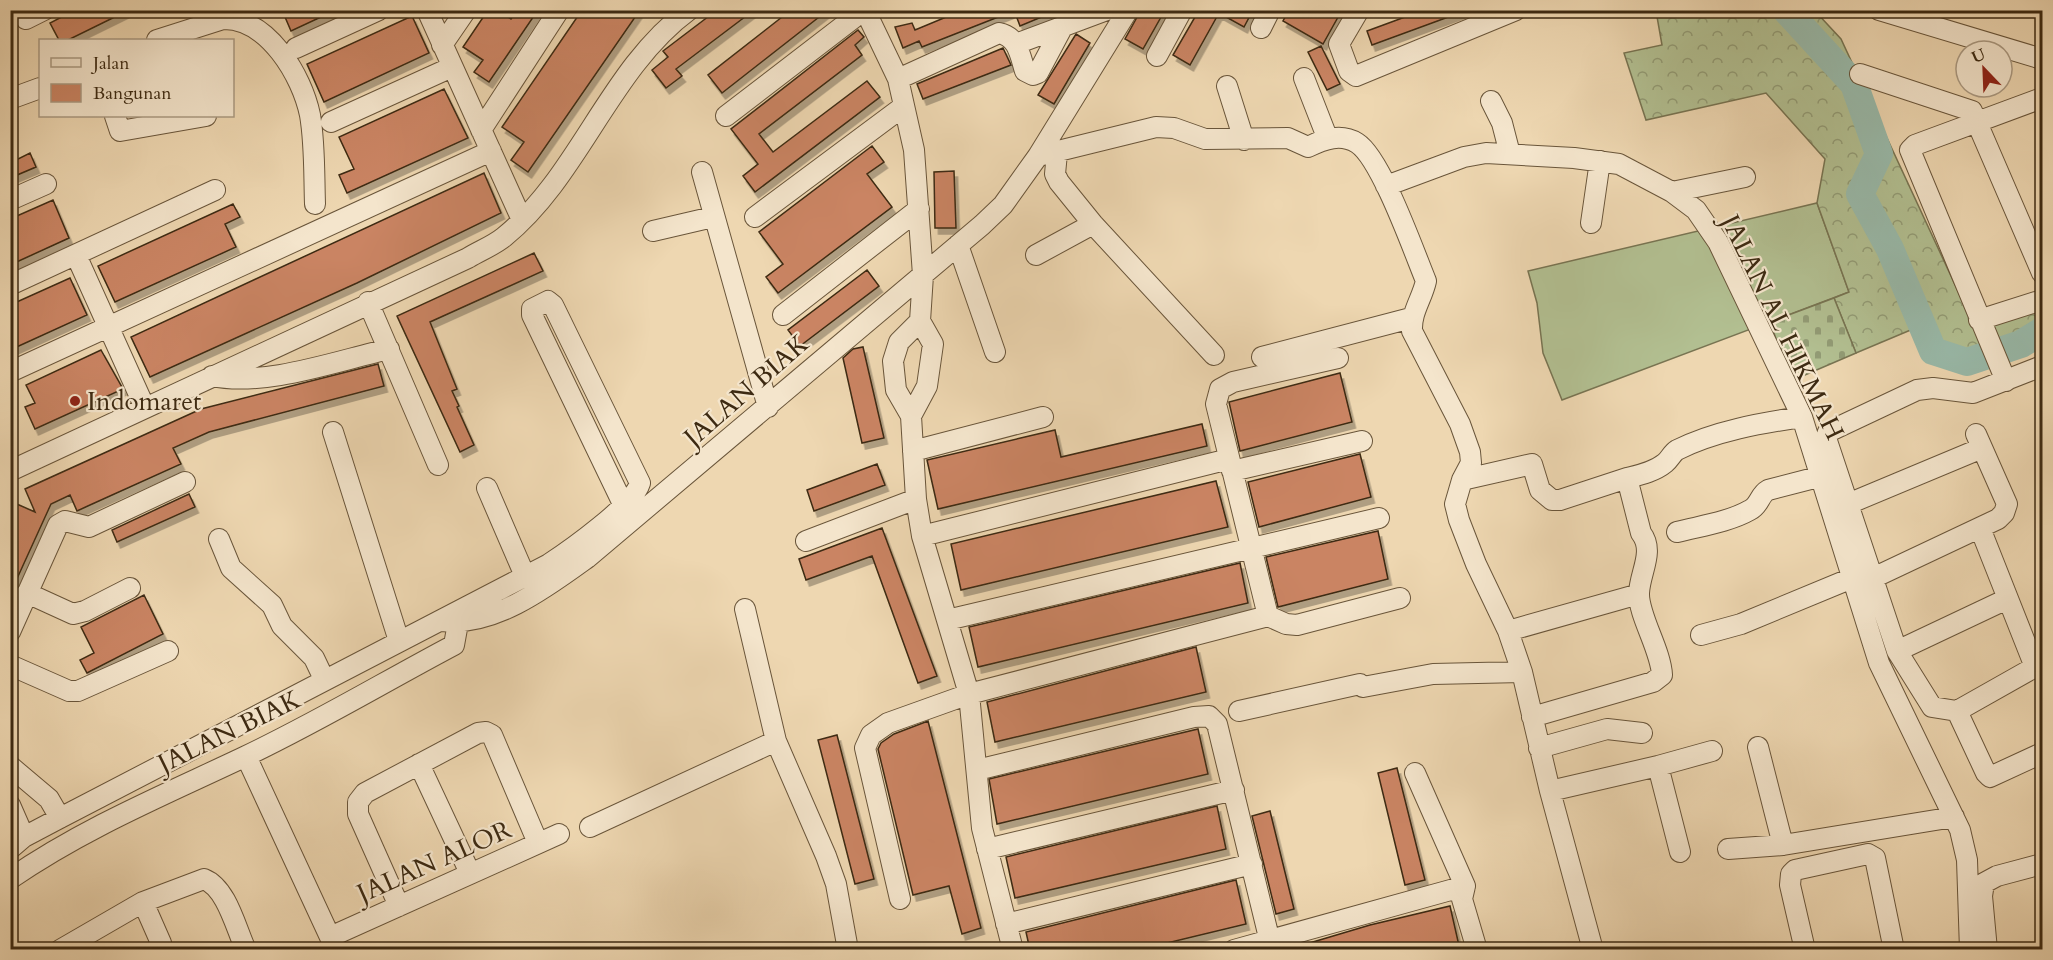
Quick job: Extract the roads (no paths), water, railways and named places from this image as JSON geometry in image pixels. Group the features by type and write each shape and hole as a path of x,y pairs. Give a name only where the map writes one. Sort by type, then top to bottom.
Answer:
{"street":[{"path":"296,48 380,10"},
{"path":"427,10 522,220"},
{"path":"442,45 466,10"},
{"path":"481,130 559,10"},
{"path":"10,471 368,302 468,258 502,238 522,220 560,175 637,62 668,26 689,10"},
{"path":"726,116 865,10 898,79 914,150 923,275 921,321 933,344 927,387 911,416"},
{"path":"1016,44 1107,10"},
{"name":"JALAN BIAK","path":"449,622 489,615 560,578 709,458 1003,205 1047,154 1128,10"},
{"path":"1157,56 1182,10"},
{"path":"1359,10 1339,44 1349,71 1356,76 1516,10"},
{"path":"1879,10 2043,59"},
{"path":"160,39 223,19 234,18 249,24 270,40 297,78 310,115 315,204"},
{"path":"898,79 999,33 1007,34 1016,44 1025,71 1033,75 1038,73 1064,27"},
{"path":"331,122 452,67"},
{"path":"1860,74 1969,110 1977,122 2043,273"},
{"path":"1304,78 1327,137"},
{"path":"1227,86 1244,140"},
{"path":"10,99 39,88"},
{"path":"2003,375 1910,153 1915,145 2043,98"},
{"path":"1491,101 1502,123 1510,154"},
{"path":"755,217 904,106"},
{"path":"115,117 120,131 200,117"},
{"path":"1214,355 1093,224 1059,182 1047,154 1156,127 1174,128 1205,139 1288,138 1308,147 1327,137 1356,142 1363,148 1386,186 1426,281 1423,294 1411,318 1412,331 1460,424 1472,463 1461,480 1455,504 1476,564 1508,631 1522,672 1539,748 1593,950"},
{"path":"10,372 491,151"},
{"name":"JALAN AL HIKMAH","path":"1386,186 1464,157 1486,153 1600,160 1619,164 1672,192 1696,210 1718,242 1802,417 1879,663 1960,830 1967,860 1970,950"},
{"path":"1590,223 1600,160"},
{"path":"702,172 768,407"},
{"path":"1672,192 1745,177"},
{"path":"10,200 46,184"},
{"path":"10,285 215,190"},
{"path":"783,315 919,209"},
{"path":"652,231 713,217"},
{"path":"1036,255 1093,224"},
{"path":"958,245 994,352"},
{"path":"76,255 145,408"},
{"path":"1981,325 2043,300"},
{"path":"368,302 438,465"},
{"path":"576,404 596,393 551,302 532,309 532,315 623,504"},
{"path":"1262,357 1411,318"},
{"path":"921,321 898,342 893,361 896,390 911,416 916,499 922,536 969,694 982,828 1013,950"},
{"path":"212,376 233,380 279,374 389,349"},
{"path":"1268,616 1216,404 1220,389 1233,382 1338,358"},
{"path":"1980,528 2007,598 2038,665 1957,711 1932,707 1897,651 1826,438 1828,432 1917,390 1933,388 1972,393 2003,375 2043,366"},
{"name":"JALAN BIAK","path":"17,843 60,818 399,641 449,622 571,549 623,504 640,483 596,393"},
{"path":"913,451 1043,417"},
{"path":"1461,480 1532,464 1540,490 1551,500 1560,500 1651,471 1665,463 1676,451 1704,441 1748,427 1802,417"},
{"path":"333,432 399,641"},
{"path":"922,536 1231,465 1362,441"},
{"path":"1848,504 1979,441 2007,504 2004,513 1998,519 1873,578"},
{"path":"1677,532 1740,514 1756,507 1768,490 1822,476"},
{"path":"1532,717 1653,682 1661,677 1662,668 1639,594 1647,555 1627,478"},
{"path":"10,632 58,525 65,521 88,527 185,482"},
{"path":"487,488 525,576"},
{"path":"806,541 916,499"},
{"path":"947,620 1379,518"},
{"path":"219,539 231,568 272,605 282,626 314,658 324,680"},
{"path":"1701,635 1741,624 1852,578"},
{"path":"27,593 73,614 85,611 130,588"},
{"path":"1508,631 1639,594"},
{"path":"900,898 865,748 871,735 888,723 969,694 1268,616 1286,624 1297,625 1400,598"},
{"path":"1897,651 2007,598"},
{"path":"745,609 776,741 836,884 848,950"},
{"name":"JALAN BIAK","path":"10,879 49,853 100,824 246,756 454,645 449,622"},
{"path":"10,665 69,691 78,691 168,651"},
{"path":"1239,711 1360,684 1363,687 1433,674 1522,672"},
{"path":"1957,711 1990,777 2043,753"},
{"path":"977,770 1194,717 1209,716 1217,724 1271,945"},
{"path":"1539,748 1606,729 1642,734"},
{"path":"399,906 358,814 358,802 365,793 478,733 486,732 492,735 538,843"},
{"path":"590,827 776,741"},
{"path":"1758,747 1783,845"},
{"path":"1550,791 1712,751"},
{"path":"246,756 333,943"},
{"path":"419,764 470,873"},
{"path":"10,766 49,799 60,818"},
{"path":"1658,766 1680,852"},
{"path":"1415,773 1465,886 1462,899 1477,950"},
{"path":"987,849 1234,790"},
{"path":"10,805 17,843"},
{"path":"1728,849 1783,845 1954,818"},
{"name":"JALAN ALOR","path":"333,943 399,906 559,834"},
{"path":"1805,950 1790,885 1791,873 1795,870 1868,854 1875,858 1894,950"},
{"path":"1006,924 1252,864"},
{"path":"1987,950 1982,896 1984,884 1997,876 2038,865"},
{"path":"71,946 143,902 198,880 208,880 222,896 246,950"},
{"path":"1234,950 1271,945 1465,886"},
{"path":"143,902 160,936 160,943 156,950"}],"waterway":[{"path":"1786,10 1854,84 1879,154 1860,194 1890,249 1933,351 1967,362 2021,344 2042,331"}],"place":[{"name":"Indomaret","path":"75,401"}]}
